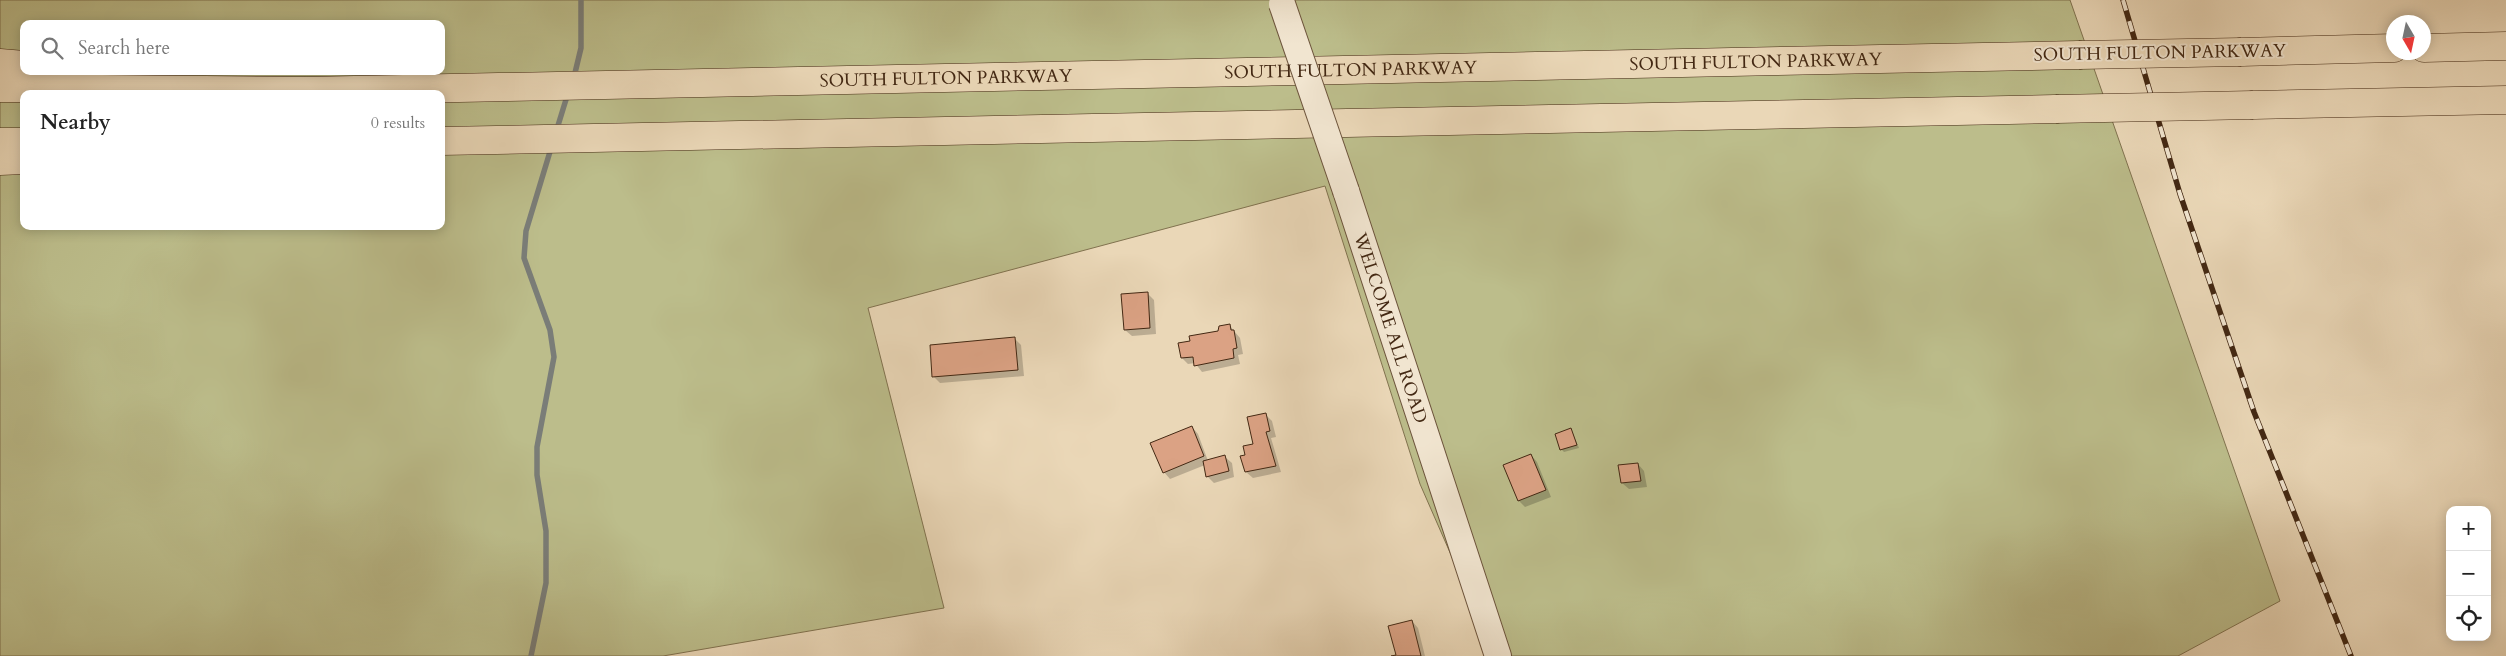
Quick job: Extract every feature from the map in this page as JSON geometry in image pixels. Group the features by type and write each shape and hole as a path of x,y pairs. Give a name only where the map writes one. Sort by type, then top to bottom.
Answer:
{"highway":[{"path":"2431,48 2506,46"},
{"name":"SOUTH FULTON PARKWAY","path":"356,90 2386,48"},
{"path":"0,63 20,65"},
{"path":"137,75 296,90"},
{"path":"0,88 205,90"},
{"path":"445,141 2506,100"},
{"path":"0,142 20,142"},
{"path":"0,162 20,160"}],"street":[{"name":"WELCOME ALL ROAD","path":"1281,2 1346,191 1498,656"}],"green space":[{"path":"0,0 2070,0 2280,601 2178,656 1491,656 1473,605 1420,484 1325,186 868,308 944,608 663,656 0,656"}],"building":[{"path":"1148,292 1150,328 1124,330 1121,294"},
{"path":"1230,324 1231,330 1234,330 1237,348 1233,349 1234,358 1194,366 1193,357 1181,358 1178,343 1190,341 1189,336 1218,331 1219,326"},
{"path":"1015,337 1018,370 932,377 930,345"},
{"path":"1266,413 1270,431 1266,432 1276,466 1245,472 1240,456 1245,455 1243,446 1253,444 1247,417"},
{"path":"1192,426 1204,456 1163,473 1150,443"},
{"path":"1571,428 1577,445 1560,450 1555,434"},
{"path":"1531,454 1546,490 1518,501 1503,465"},
{"path":"1225,455 1229,471 1206,477 1203,461"},
{"path":"1638,463 1641,481 1621,483 1618,465"},
{"path":"1412,620 1421,656 1391,656 1396,655 1388,626"}],"waterway":[{"path":"574,77 581,48 581,0"},
{"path":"556,132 568,93"},
{"path":"531,656 546,583 546,531 537,475 537,447 554,357 550,330 524,258 526,231 552,145"}],"railway":[{"path":"2123,0 2180,194 2254,412 2351,656"}]}
